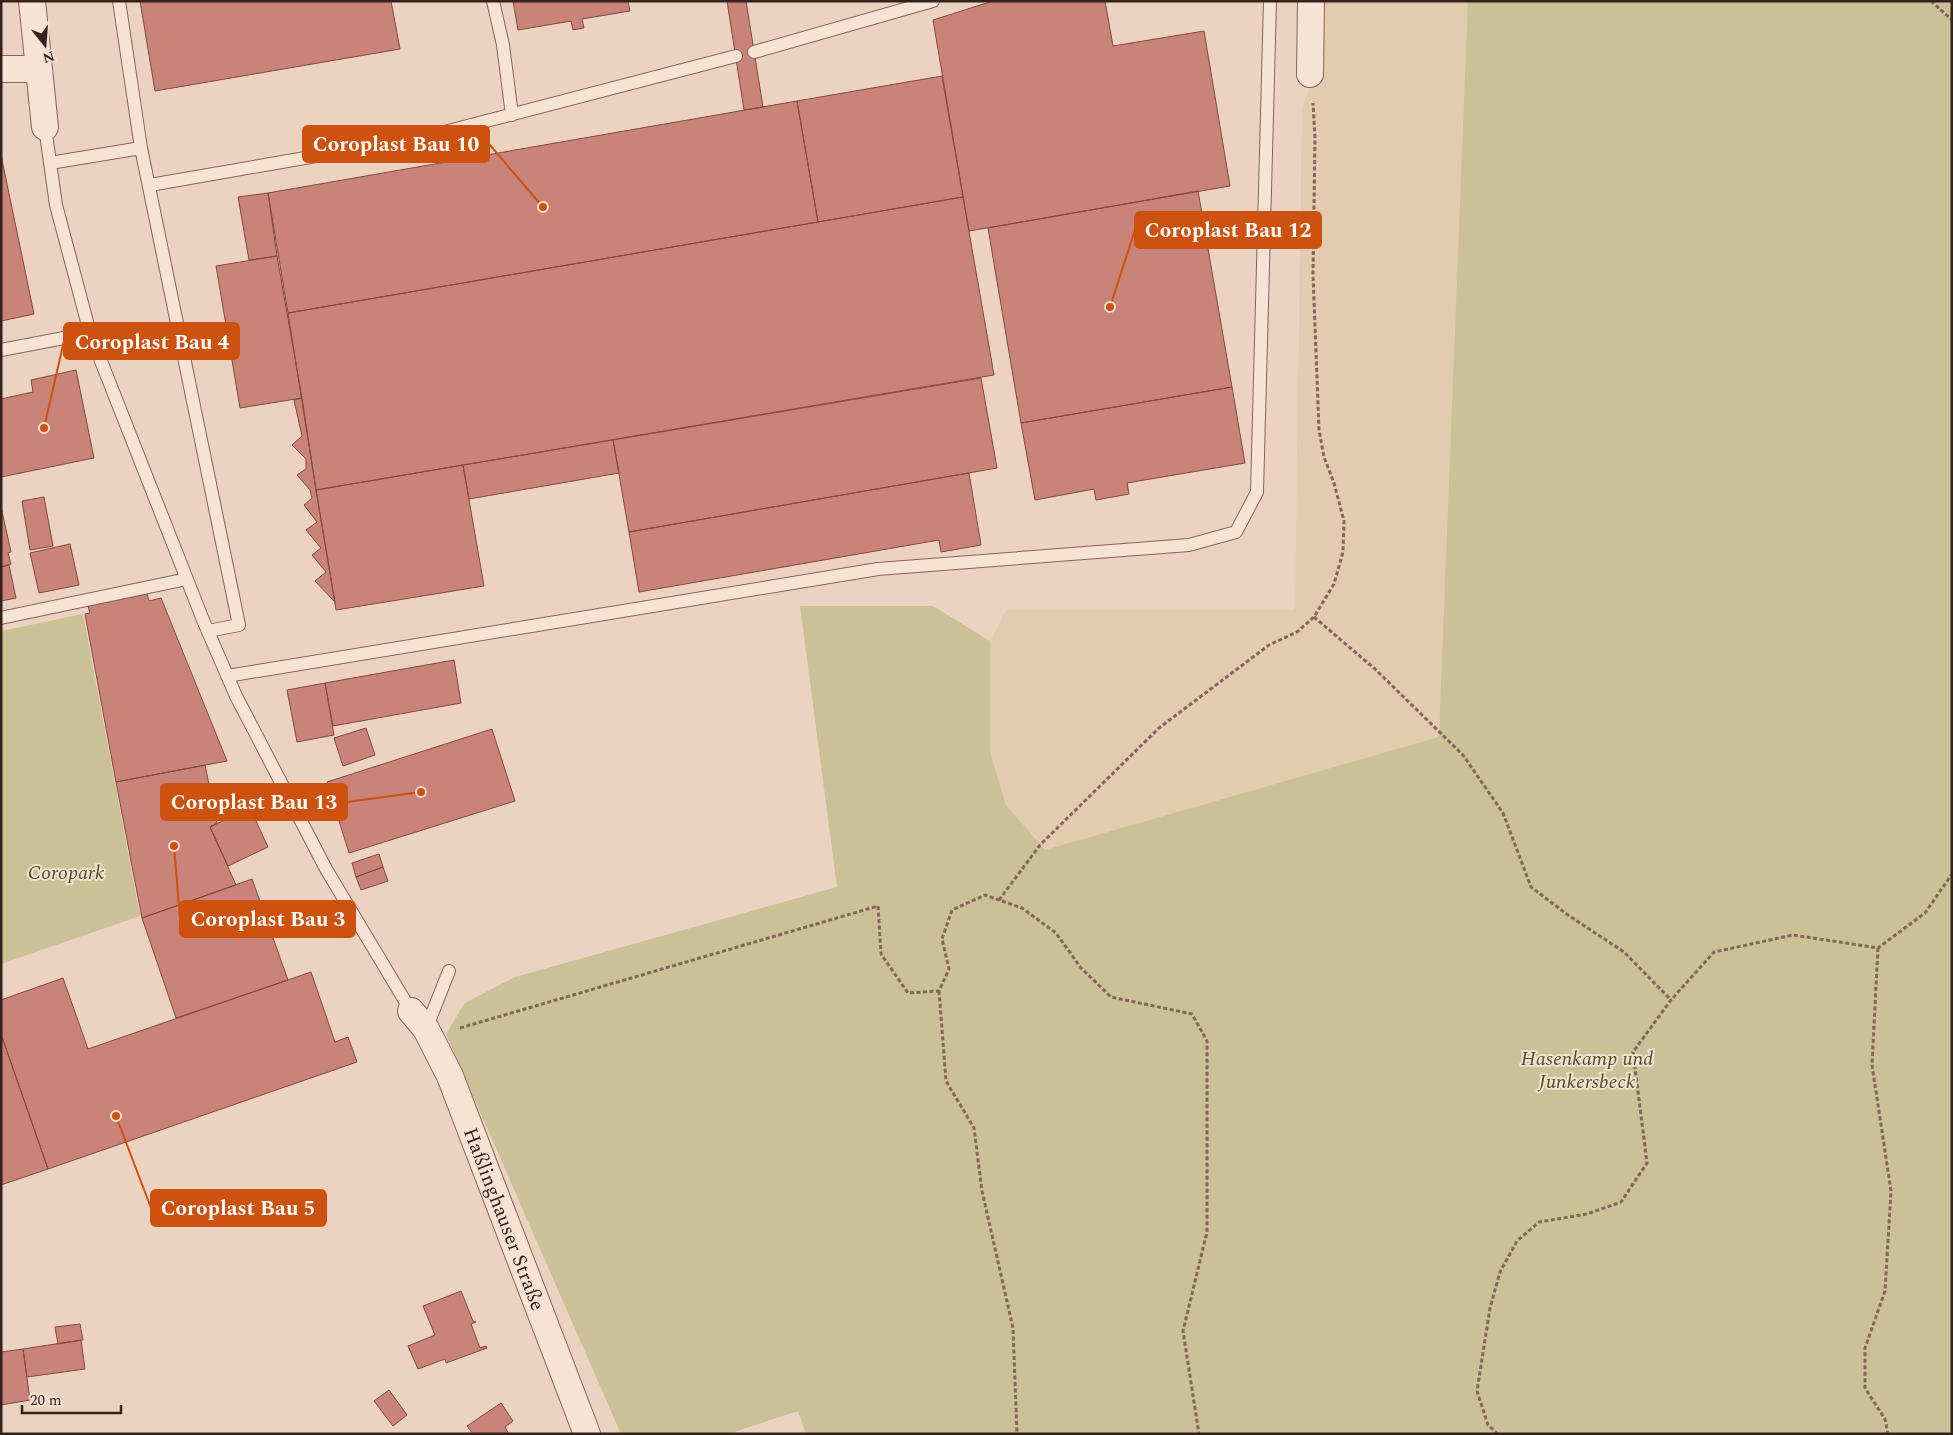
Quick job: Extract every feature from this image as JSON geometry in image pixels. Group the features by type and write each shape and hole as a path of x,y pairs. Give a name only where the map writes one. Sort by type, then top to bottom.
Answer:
{"street":[{"path":"32,1 45,127"},
{"path":"1310,74 1311,1"},
{"path":"1,69 38,69"},
{"name":"Haßlinghauser Straße","path":"422,1026 450,1076 586,1434"}],"lane":[{"path":"118,1 141,148 239,625 208,631"},
{"path":"492,1 502,45 512,115"},
{"path":"754,52 933,1"},
{"path":"227,676 878,569 1189,545 1236,532 1257,492 1270,1"},
{"path":"150,185 425,137 736,56"},
{"path":"45,127 56,205 90,332 208,631 227,676 326,869 422,1026"},
{"path":"50,162 141,148"},
{"path":"1,350 90,332"},
{"path":"1,618 187,579"},
{"path":"422,1026 449,971"}],"path":[{"path":"1931,1 1952,20"},
{"path":"1314,617 1375,669 1463,755 1503,813 1531,887 1568,915 1624,952 1670,1000"},
{"path":"999,900 1040,845"},
{"path":"1498,1434 1488,1425 1477,1391 1490,1308 1500,1272 1517,1241 1539,1222 1587,1214 1620,1202 1648,1163 1633,1052 1670,1000 1714,952 1793,935 1878,948 1925,913 1952,874"},
{"path":"1017,1434 1013,1328 982,1191 974,1128 946,1081 939,991 949,969 942,939 952,910 985,895 1022,908 1056,933 1081,968 1111,997 1192,1014 1207,1041 1207,1232 1183,1330 1199,1434"},
{"path":"422,1026 878,906 881,954 908,993 939,991"},
{"path":"1878,948 1872,1065 1890,1191 1885,1291 1865,1348 1865,1388 1885,1419 1888,1434"}],"shaded area":[{"path":"1320,1 1847,1 1697,751 1059,867 1006,805 990,752 990,641 1006,610 1295,610 1302,108 1320,61"}],"green space":[{"name":"Hasenkamp und Junkersbeck","path":"1468,1 1952,1 1952,1434 806,1434 798,1411 728,1434 621,1434 446,1034 465,1003 515,977 837,887 800,606 933,606 990,641 990,752 1006,805 1045,850 1439,737"},
{"name":"Coropark","path":"83,614 140,916 1,964 1,631"}],"building":[{"path":"140,1 391,1 400,49 155,91"},
{"path":"513,1 628,1 630,11 582,19 584,28 573,30 571,21 518,30"},
{"path":"727,1 746,1 763,107 744,110"},
{"path":"993,1 1105,1 1113,46 1204,31 1230,186 969,231 933,20"},
{"path":"942,76 963,197 818,222 797,101"},
{"path":"797,101 818,222 288,313 268,193"},
{"path":"1,155 34,314 1,321"},
{"path":"1198,191 1232,387 1021,423 988,228"},
{"path":"268,193 277,256 249,260 238,197"},
{"path":"963,197 994,375 316,490 288,313"},
{"path":"277,256 302,398 240,408 216,266"},
{"path":"76,370 94,458 1,477 1,399 33,392 31,380"},
{"path":"981,378 997,468 629,532 613,440"},
{"path":"1232,387 1245,463 1127,483 1129,494 1096,500 1094,489 1035,500 1021,423"},
{"path":"302,398 335,602 315,581 326,572 312,555 321,548 306,530 317,522 304,505 312,498 310,490 297,475 306,469 306,459 292,445 302,436 294,400"},
{"path":"613,440 619,473 469,499 463,465"},
{"path":"463,465 484,586 336,610 316,490"},
{"path":"969,473 981,545 941,552 939,540 639,592 629,532"},
{"path":"44,497 53,546 30,550 22,501"},
{"path":"1,507 11,552 8,553 11,564 1,567"},
{"path":"70,544 79,585 39,593 30,553"},
{"path":"9,565 16,598 1,601 1,567"},
{"path":"147,594 149,601 161,598 227,761 116,782 85,614 90,613 88,606"},
{"path":"454,660 461,703 333,726 325,683"},
{"path":"325,683 334,735 297,742 287,690"},
{"path":"366,728 375,755 343,766 334,738"},
{"path":"492,729 515,801 349,853 327,782"},
{"path":"205,765 217,823 210,827 236,885 142,918 116,782"},
{"path":"250,808 268,847 228,866 210,827"},
{"path":"379,854 383,867 356,877 352,863"},
{"path":"383,867 388,881 361,890 356,877"},
{"path":"252,879 288,980 176,1018 142,918"},
{"path":"311,972 335,1042 348,1037 357,1062 48,1169 1,1034 1,1000 63,978 88,1049"},
{"path":"1,1034 48,1169 1,1185"},
{"path":"461,1291 473,1321 476,1322 471,1324 480,1348 486,1346 487,1348 446,1363 445,1359 418,1369 408,1346 435,1335 423,1306"},
{"path":"80,1324 83,1340 58,1344 55,1327"},
{"path":"81,1340 85,1369 27,1377 23,1349"},
{"path":"23,1349 30,1400 1,1405 1,1352"},
{"path":"389,1390 407,1415 393,1426 374,1401"},
{"path":"501,1403 513,1421 505,1427 509,1434 473,1434 467,1426"}],"place":[{"name":"Coroplast Bau 10","path":"543,207"},
{"name":"Coroplast Bau 12","path":"1110,307"},
{"name":"Coroplast Bau 4","path":"44,428"},
{"name":"Coroplast Bau 13","path":"421,792"},
{"name":"Coroplast Bau 3","path":"174,846"},
{"name":"Coroplast Bau 5","path":"116,1116"}]}
